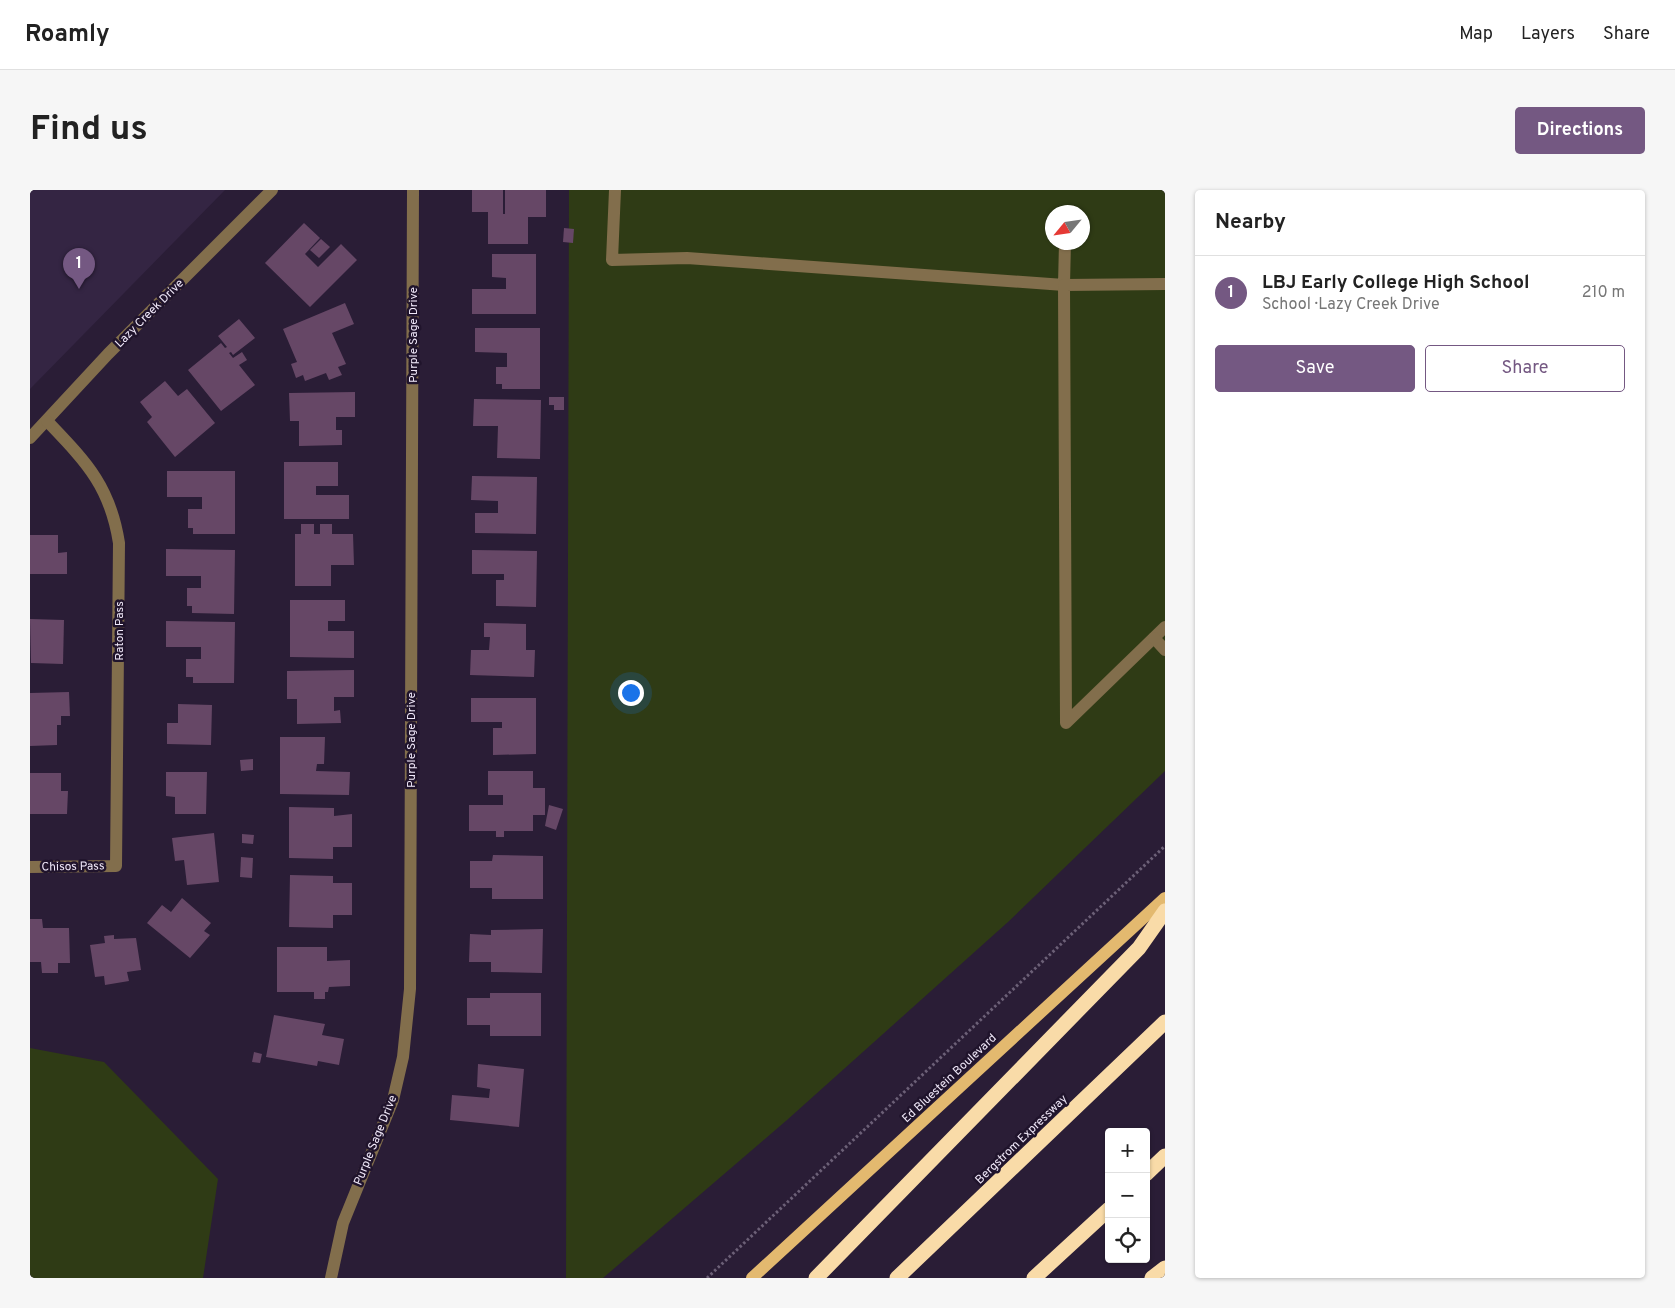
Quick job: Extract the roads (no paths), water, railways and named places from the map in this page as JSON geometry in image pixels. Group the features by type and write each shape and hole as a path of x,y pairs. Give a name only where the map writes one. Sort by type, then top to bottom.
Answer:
{"highway":[{"path":"816,1278 1139,948 1165,911"},
{"name":"Bergstrom Expressway","path":"897,1278 1165,1022"},
{"path":"1147,1173 1165,1156"},
{"path":"1034,1278 1105,1213"},
{"path":"1152,1278 1165,1268"}],"main road":[{"name":"Ed Bluestein Boulevard","path":"752,1278 1165,898"}],"street":[{"name":"Lazy Creek Drive","path":"30,438 108,354 272,190"},
{"name":"Purple Sage Drive","path":"331,1278 343,1223 393,1100 403,1057 410,989 414,190"},
{"path":"615,190 612,260 687,258 1064,285 1165,284"},
{"path":"1065,250 1066,723 1165,627"},
{"name":"Raton Pass","path":"46,421 94,474 107,496 115,518 119,542 116,866"},
{"path":"1154,638 1165,650"},
{"name":"Chisos Pass","path":"30,867 116,866"}],"place":[{"name":"LBJ Early College High School","path":"79,289"}]}
